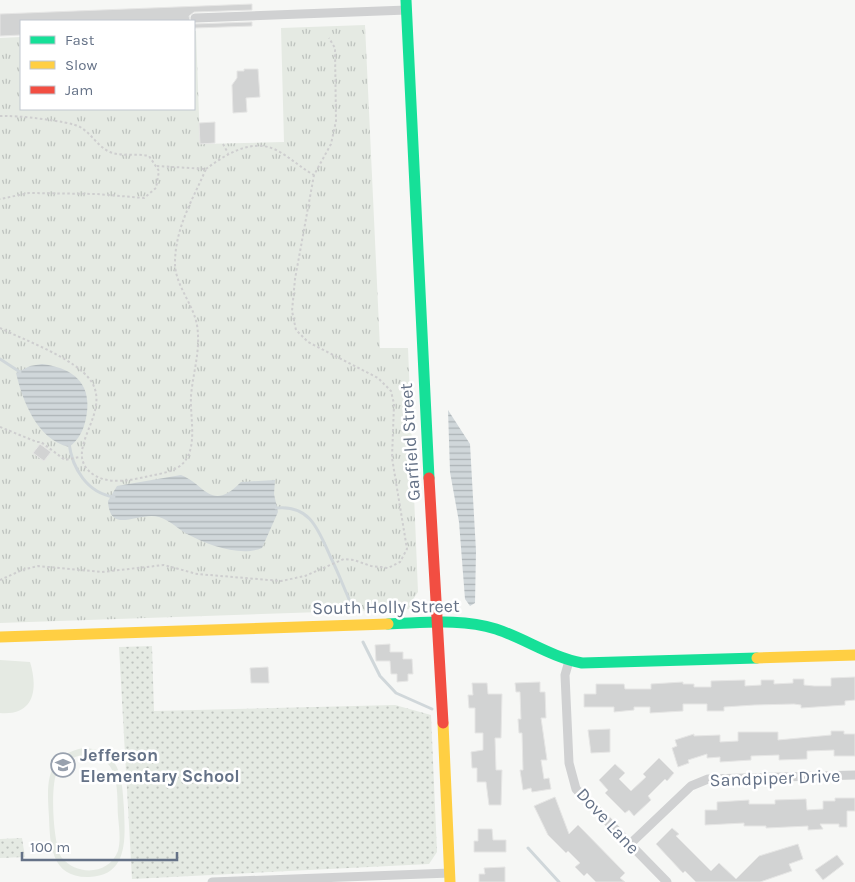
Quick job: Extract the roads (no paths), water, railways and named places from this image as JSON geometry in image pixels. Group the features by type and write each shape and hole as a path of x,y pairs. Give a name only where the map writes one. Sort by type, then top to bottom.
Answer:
{"main road":[{"name":"Garfield Street","path":"407,5 412,186 439,622 450,877"},
{"name":"South Holly Street","path":"0,637 439,622 482,625 501,631 569,661 582,663 855,655"}],"street":[{"path":"195,18 407,5"},
{"name":"Dove Lane","path":"569,661 566,685 569,762 574,783 581,796 667,882"},
{"name":"Sandpiper Drive","path":"629,844 691,786 700,781 708,779 855,775"},
{"path":"212,882 450,877"}],"waterway":[{"path":"0,359 20,372"},
{"path":"69,443 77,470 82,478 104,495 114,497"},
{"path":"276,508 298,510 312,522 318,530 353,608"},
{"path":"363,642 380,676 396,693 432,709"},
{"path":"528,848 559,882"}],"place":[{"name":"Jefferson Elementary School","path":"63,765"}]}
